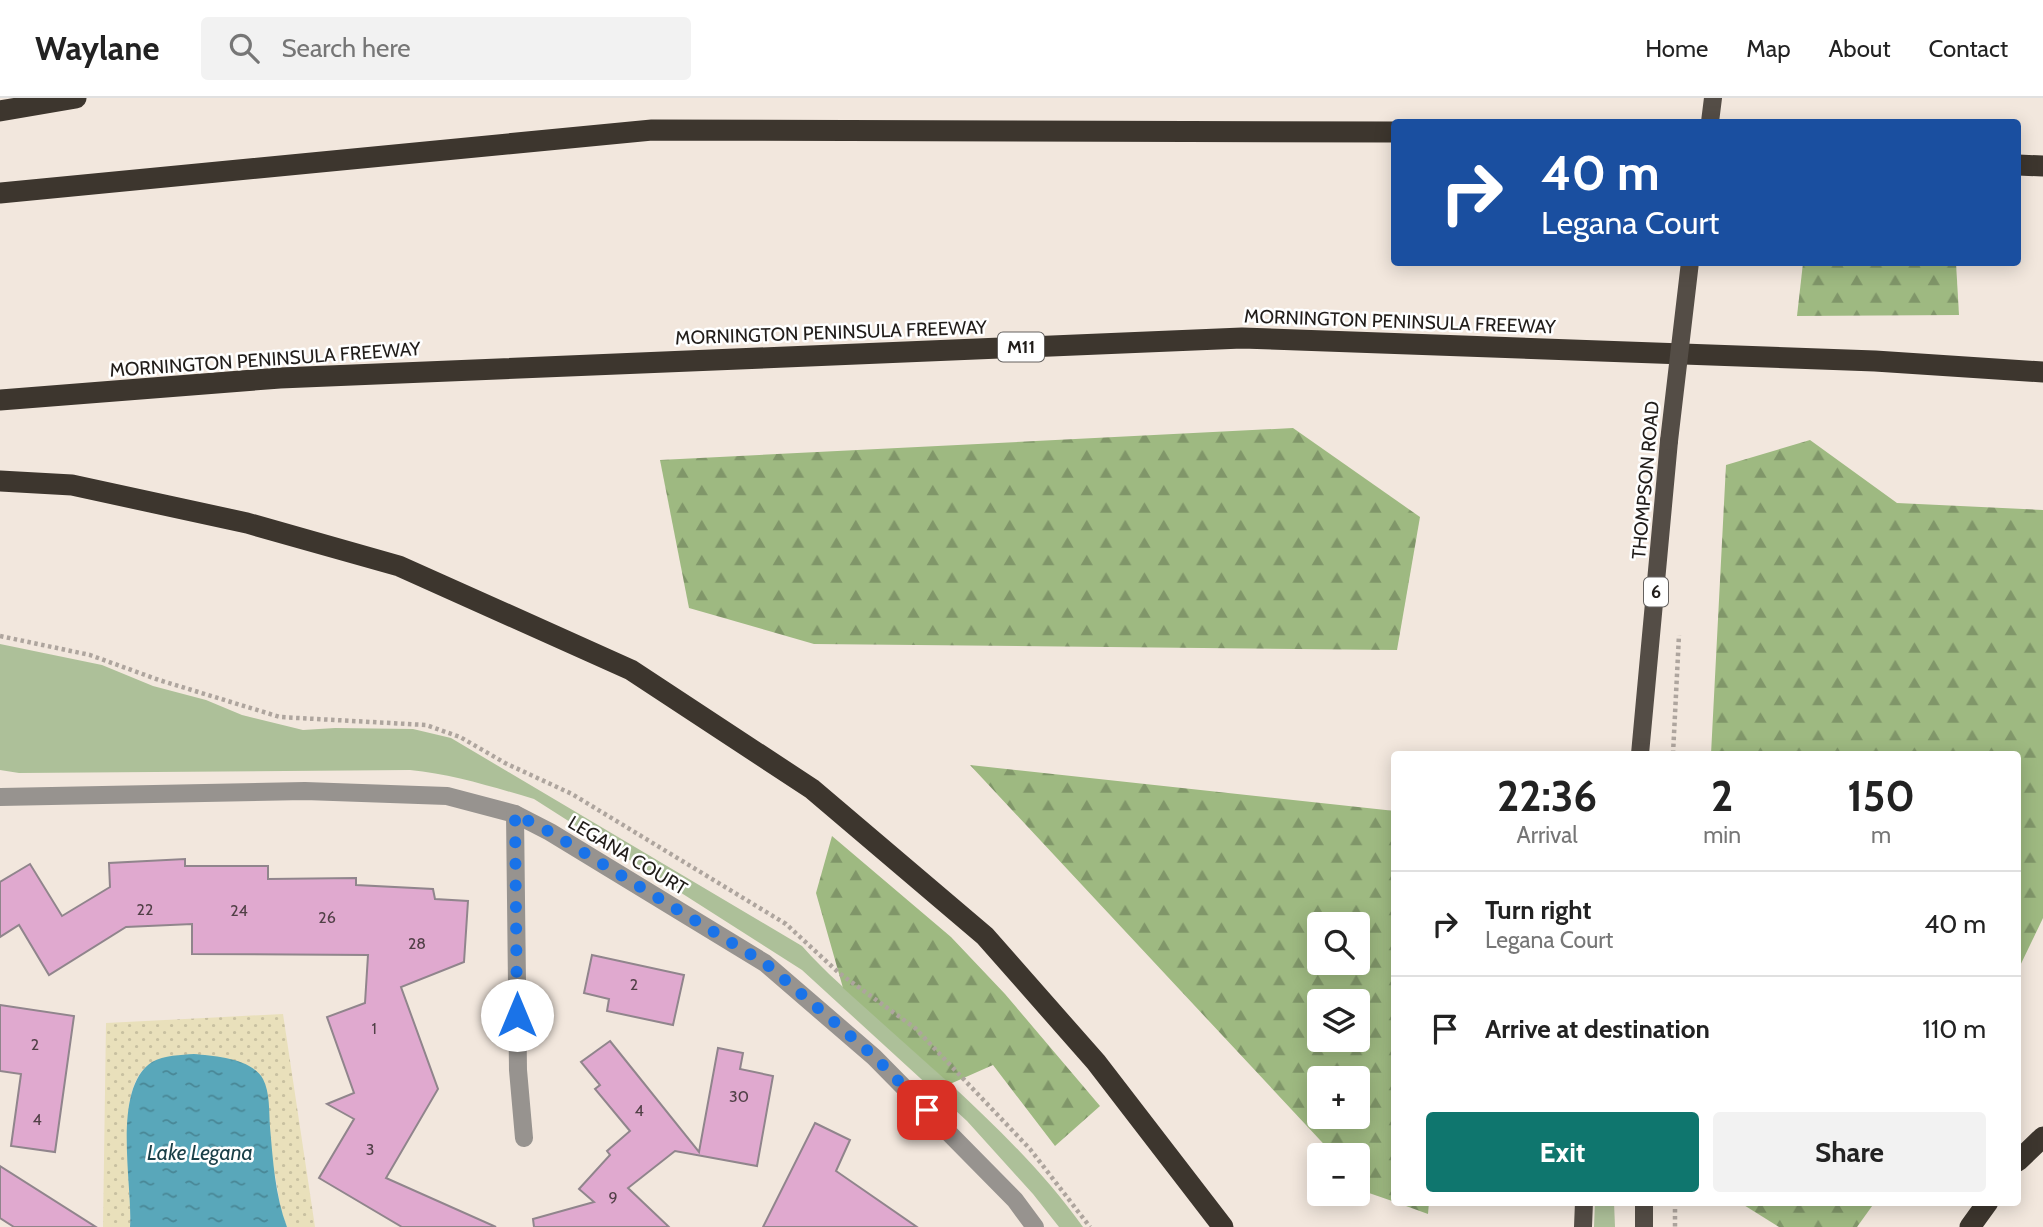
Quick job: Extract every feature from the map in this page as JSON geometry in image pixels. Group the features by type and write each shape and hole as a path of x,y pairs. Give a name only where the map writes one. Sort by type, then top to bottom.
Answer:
{"highway":[{"path":"0,111 76,98"},
{"path":"0,192 652,130 1391,132"},
{"path":"2021,165 2043,166"},
{"name":"MORNINGTON PENINSULA FREEWAY","path":"0,400 280,378 1242,338 1875,360 2043,372"},
{"path":"0,481 72,485 180,508 247,523 399,566 631,670 812,789 985,936 1096,1062 1223,1227"},
{"path":"2021,1158 2043,1137"},
{"path":"1970,1227 1985,1206"}],"main road":[{"path":"1710,119 1713,98"},
{"name":"THOMPSON ROAD","path":"1642,751 1669,440 1690,266"},
{"path":"1583,1227 1584,1206"},
{"path":"1644,1206 1644,1227"}],"street":[{"name":"LEGANA COURT","path":"0,797 305,791 447,796 515,814 550,832 765,963 874,1056 1015,1200 1035,1227"},
{"path":"515,814 518,1070 524,1138"}],"path":[{"path":"1675,1206 1675,1227"}],"green space":[{"path":"1803,266 1956,266 1959,315 1797,316"},
{"path":"1293,428 1420,517 1397,650 814,644 689,608 660,460"},
{"path":"1810,440 1897,503 2043,510 2043,918 2021,964 2021,751 1711,751 1726,465"},
{"path":"0,644 102,665 153,686 206,700 242,715 303,730 413,729 451,738 802,946 1013,1144 1083,1227 1059,1227 967,1121 802,970 534,799 457,778 410,770 19,773 0,770"},
{"path":"970,765 1391,811 1391,1201 1370,1193 1370,1143 1323,1143 1310,1129 1370,1129 1370,1066 1307,1066 1307,1126"},
{"path":"832,836 951,937 1005,994 1100,1106 1055,1146 993,1065 950,1084 843,988 816,893"},
{"path":"1406,1206 1429,1206 1428,1214"},
{"path":"1595,1206 1614,1206 1615,1227 1594,1227"},
{"path":"1745,1206 1872,1206 1857,1227 1779,1227"}],"sand":[{"path":"283,1014 315,1227 287,1227 281,1211 275,1175 154,1061 142,1071 134,1085 130,1103 127,1146 130,1227 103,1227 106,1023"}],"water":[{"name":"Lake Legana","path":"194,1054 241,1062 263,1079 268,1096 277,1190 287,1227 130,1227 127,1139 132,1093 139,1075 152,1062 167,1057"}],"building":[{"path":"185,859 185,866 268,866 268,879 356,878 356,885 433,889 435,899 468,901 464,962 401,987 438,1089 386,1178 496,1227 402,1227 319,1178 354,1119 327,1104 354,1093 327,1017 365,1003 368,955 192,954 192,924 126,927 49,975 19,925 0,937 0,882 30,864 62,916 110,887 109,863"},
{"path":"592,955 684,975 673,1025 607,1011 609,999 584,993"},
{"path":"0,1005 74,1016 55,1152 11,1146 21,1074 0,1071"},
{"path":"610,1041 699,1152 718,1048 743,1053 740,1069 773,1076 757,1166 675,1151 628,1188 669,1227 534,1227 533,1219 594,1202 579,1189 610,1155 607,1151 630,1131 595,1089 600,1085 581,1062"},
{"path":"815,1123 850,1140 836,1171 917,1227 763,1227"},
{"path":"0,1166 96,1227 14,1227 0,1218"}],"route":[{"path":"517,1015 515,814 550,832 765,963 874,1056 927,1110"}]}
